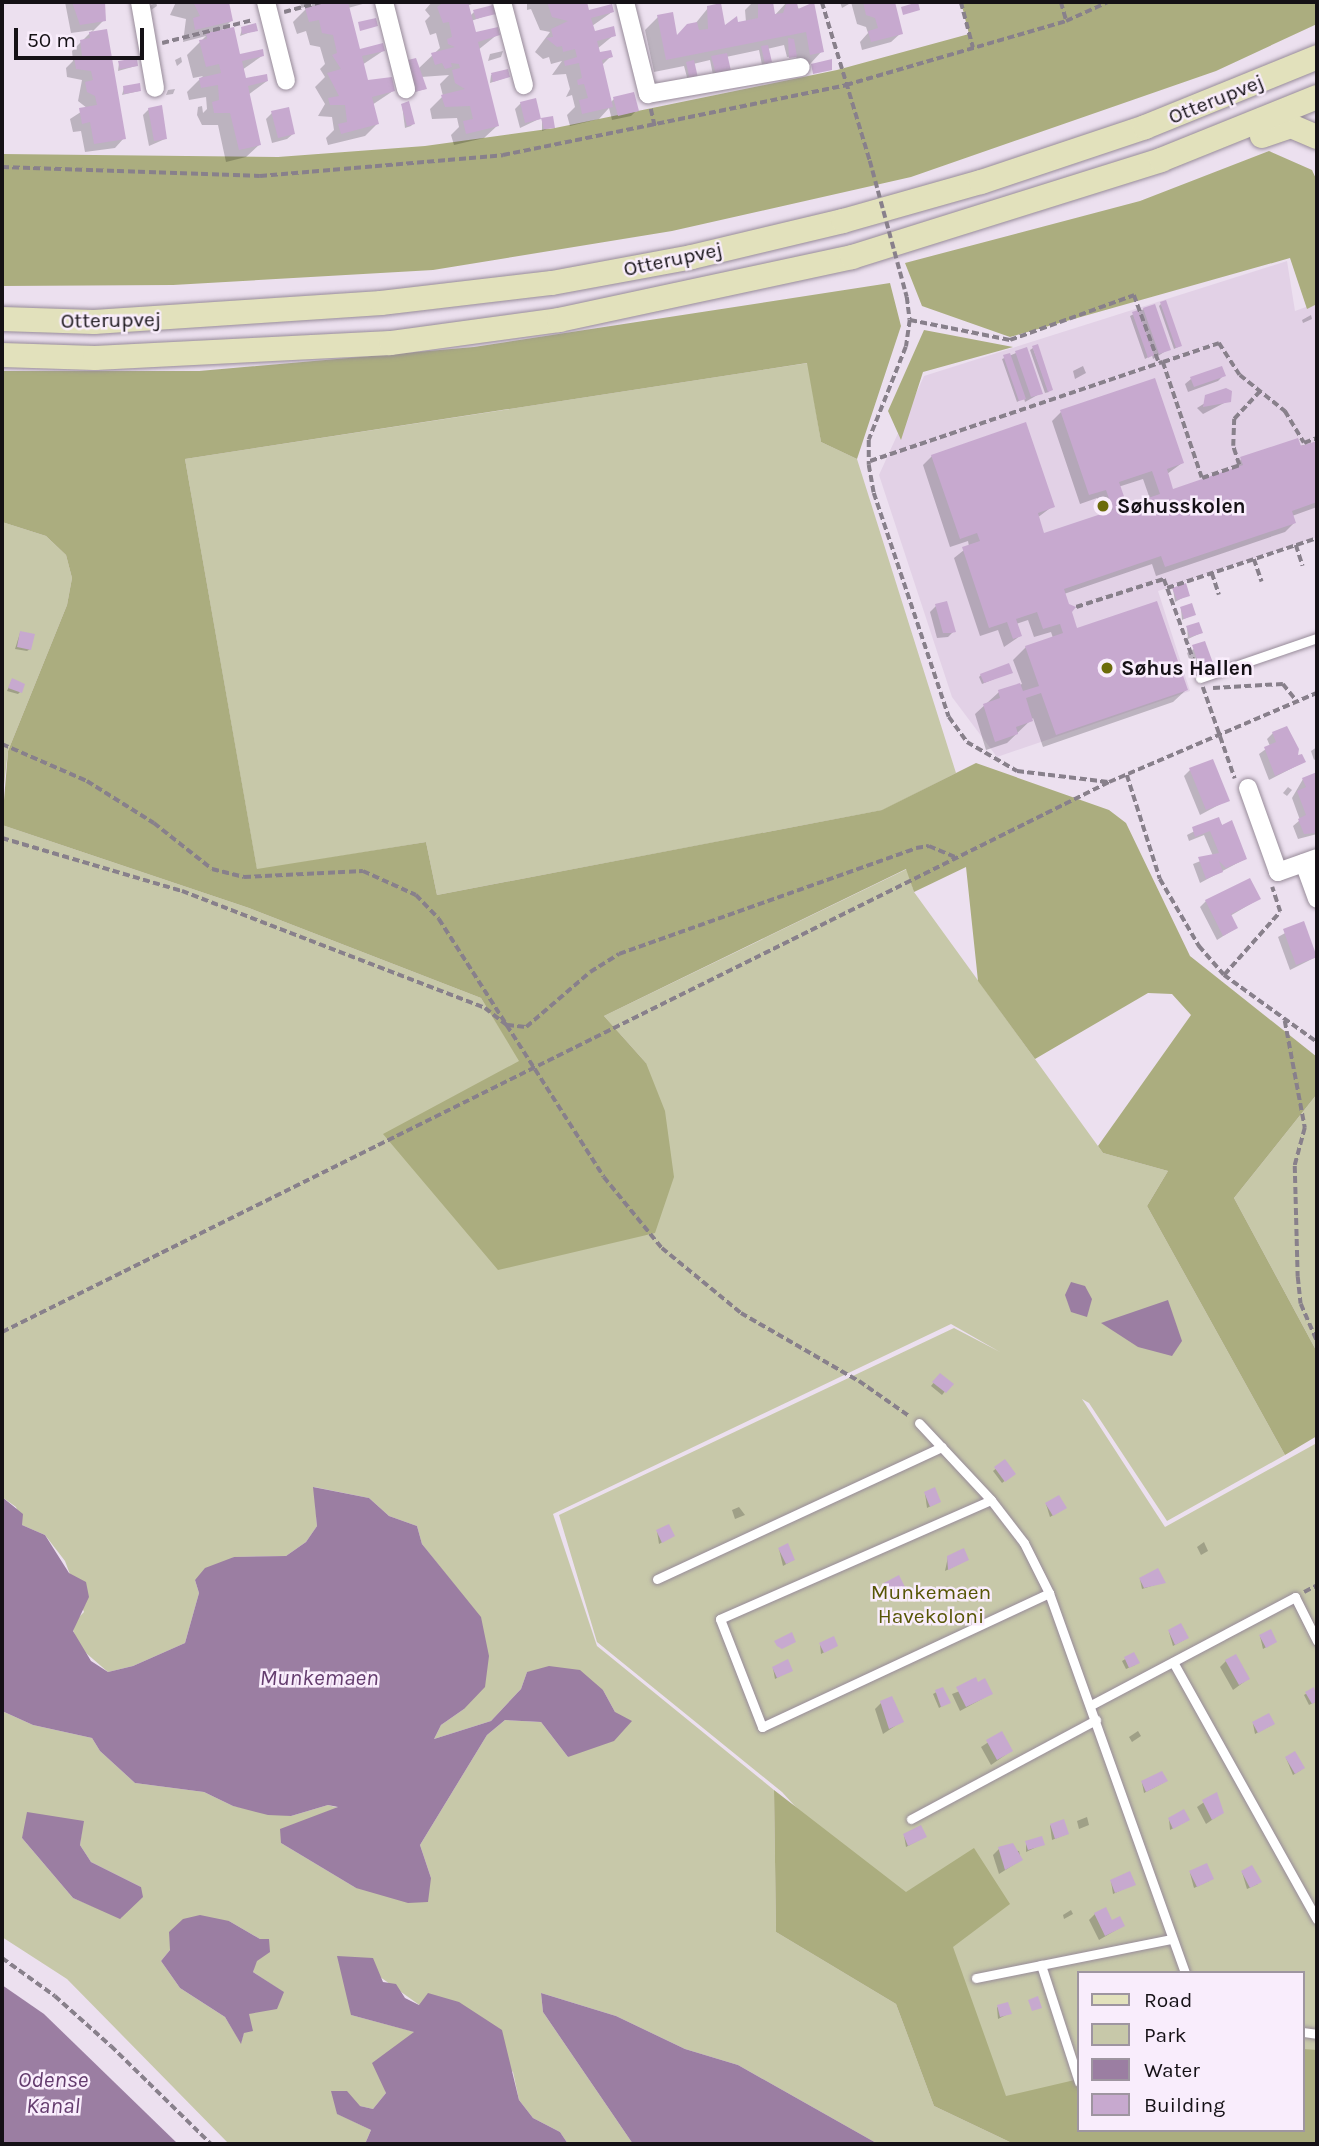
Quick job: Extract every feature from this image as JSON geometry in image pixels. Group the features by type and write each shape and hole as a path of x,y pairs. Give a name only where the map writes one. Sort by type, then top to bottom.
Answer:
{"main road":[{"path":"1307,62 1315,105"},
{"name":"Otterupvej","path":"2,319 94,322 381,303 552,283 692,257 843,221 981,182 1145,127 1307,62"},
{"name":"Otterupvej","path":"2,355 96,358 391,343 559,320 852,257 1161,160 1315,105"},
{"path":"1046,197 1150,178 1282,128 1301,127 1317,136"}],"street":[{"path":"140,2 155,88"},
{"path":"384,2 406,89"},
{"path":"502,2 524,85"},
{"path":"625,2 648,94 801,67"},
{"path":"267,9 286,81"},
{"path":"1248,788 1278,872 1310,860 1317,899"}],"lane":[{"path":"1200,678 1317,638"},
{"path":"919,1423 991,1500 1024,1543 1049,1593 1184,1971"},
{"path":"657,1579 942,1447"},
{"path":"991,1500 720,1619 762,1727 1049,1593"},
{"path":"1091,1705 1294,1597 1317,1641"},
{"path":"1173,1662 1317,1920"},
{"path":"911,1818 1096,1720"},
{"path":"976,1978 1171,1939"},
{"path":"1041,1965 1078,2079"}],"path":[{"path":"148,47 267,9 322,2"},
{"path":"822,2 870,161 907,297 910,320 906,347 869,440 874,493 950,717 967,742 1017,771 1109,782"},
{"path":"961,2 973,48"},
{"path":"1061,2 1066,21"},
{"path":"2,167 260,176 503,155 846,85 1066,21 1108,2"},
{"path":"910,320 1010,340 1134,295 1202,478 1239,466 1233,446 1234,419 1260,391"},
{"path":"870,461 1219,343 1240,375 1285,411 1304,443 1317,438"},
{"path":"1167,588 1317,538"},
{"path":"1296,545 1303,566"},
{"path":"1254,559 1262,582"},
{"path":"1212,573 1219,595"},
{"path":"1076,607 1164,579 1236,782 1248,788"},
{"path":"1204,690 1275,683 1283,684 1297,701"},
{"path":"2,1332 1109,782 1317,693"},
{"path":"2,744 87,781 154,823 212,869 244,877 363,872 392,881 416,895 439,919 604,1177 663,1248 741,1313 859,1381 919,1423"},
{"path":"1127,775 1160,879 1199,946 1224,975 1317,1042"},
{"path":"2,838 182,891 485,1008 507,1025 526,1027 590,972 619,954 916,848 929,846 957,858"},
{"path":"1224,975 1280,912 1272,885 1278,872"},
{"path":"1285,1019 1305,1128 1295,1166 1298,1277 1301,1304 1317,1341"},
{"path":"2,1958 55,1996 111,2046 211,2144"}],"shaded area":[{"name":"Søhusskolen","path":"1287,261 1295,311 1317,303 1317,537 1158,591 1190,691 997,757 952,697 879,475 924,376"}],"green space":[{"path":"961,2 1317,2 1317,24 1216,71 911,177 672,231 433,270 173,285 2,286 2,154 278,157 425,146 555,128 837,70 969,34"},
{"path":"1269,151 1312,170 1317,181 1317,304 1307,309 1290,258 1010,337 922,306 905,263 1140,201"},
{"path":"890,283 901,326 857,459 821,442 807,363 185,459 257,869 426,842 437,895 882,810 976,763 1109,810 1126,823 1190,956 1317,1057 1317,1094 1234,1198 1317,1352 1317,1436 1285,1455 1147,1206 1168,1171 1103,1153 1098,1146 1191,1015 1172,994 1148,993 1035,1059 978,981 966,867 914,892 906,869 604,1016 646,1063 665,1111 674,1177 655,1233 498,1270 383,1134 519,1061 481,998 249,908 2,825 8,751 67,605 72,578 66,555 46,536 2,522 2,371 199,371 474,347"},
{"path":"924,330 1013,347 923,372 901,440 888,411"},
{"path":"808,363 821,442 857,459 956,773 883,810 437,895 426,842 257,870 185,459"},
{"path":"2,522 46,536 66,555 72,578 67,605 8,751 2,802"},
{"name":"Munkemaen Havekoloni","path":"2,825 249,908 481,998 520,1061 646,1063 604,1016 907,869 914,892 1103,1153 1168,1171 1147,1206 1285,1455 1167,1521 1089,1403 1082,1399 1165,1527 1315,1444 1317,1447 1317,2112 1305,2116 1305,1971 1078,1971 1078,2131 994,2102 894,1914 782,1792 597,1642 559,1515 954,1328 1000,1352 951,1324 553,1514 597,1646 774,1790 776,1932 896,2004 934,2106 1014,2144 878,2144 738,2065 685,2049 616,2016 541,1993 543,2012 633,2144 568,2144 560,2132 533,2118 519,2100 513,2072 376,1974 351,2015 415,2032 382,2077 386,2093 373,2109 360,2106 338,2114 371,2130 365,2144 229,2144 67,1979 2,1937 2,1711 33,1725 92,1738 100,1751 135,1783 204,1792 233,1806 291,1816 328,1805 339,1808 281,1843 356,1888 431,1878 420,1845 487,1735 505,1720 541,1722 568,1757 615,1712 603,1690 527,1672 521,1689 491,1721 434,1739 441,1725 464,1709 460,1592 422,1544 417,1526 389,1516 369,1498 314,1487 317,1526 306,1542 286,1556 234,1557 195,1580 199,1593 185,1643 133,1666 108,1672 79,1647 73,1630 75,1621 84,1612 65,1561 45,1535 22,1525 16,1507 2,1497","holes":["83,1821 80,1845 91,1862 141,1887 121,1918 73,1898 22,1838","229,1921 260,1939 253,1972 283,1992 249,2014 241,2043 225,2017 180,1988 161,1961 170,1950"]},
{"path":"1317,1094 1317,1352 1234,1198"},
{"path":"774,1790 906,1892 974,1848 1010,1904 953,1947 1006,2096 1078,2079 1078,2132 1305,2132 1305,2049 1317,2050 1317,2144 1014,2144 934,2106 896,2004 776,1932"}],"water":[{"path":"1071,1282 1085,1286 1092,1299 1087,1317 1071,1312 1065,1295"},
{"path":"1168,1300 1182,1341 1172,1356 1138,1347 1101,1323"},
{"name":"Munkemaen","path":"313,1487 369,1498 389,1516 417,1526 422,1544 481,1617 489,1656 485,1687 464,1709 441,1725 434,1739 491,1721 521,1689 527,1672 549,1666 580,1670 603,1690 615,1712 632,1721 614,1741 568,1757 541,1722 505,1720 487,1735 420,1845 431,1878 428,1902 408,1903 356,1888 281,1843 280,1829 338,1807 328,1805 291,1816 268,1815 233,1806 204,1792 135,1783 100,1751 92,1738 33,1725 2,1711 2,1497 23,1514 22,1525 45,1535 69,1573 86,1582 89,1597 73,1631 91,1661 108,1672 133,1666 185,1643 199,1593 195,1580 205,1568 234,1557 286,1556 306,1542 317,1526"},
{"path":"27,1812 84,1821 80,1845 91,1862 141,1887 143,1897 120,1919 73,1898 22,1838"},
{"path":"200,1915 229,1921 260,1939 269,1939 270,1952 257,1961 253,1972 284,1992 277,2009 249,2014 253,2031 244,2033 241,2044 225,2017 180,1988 161,1961 170,1950 169,1932 183,1919"},
{"path":"337,1956 373,1958 383,1982 396,1984 405,1998 419,2005 428,1993 459,2002 502,2030 519,2100 533,2118 560,2132 568,2144 365,2144 371,2130 337,2114 331,2091 347,2091 360,2106 373,2109 386,2093 372,2063 414,2032 351,2015"},
{"name":"Odense Kanal","path":"2,1985 44,2014 178,2144 2,2144"},
{"path":"541,1993 616,2016 685,2049 738,2065 878,2144 633,2144 543,2012"}],"building":[{"path":"72,2 105,2 106,21 80,25"},
{"path":"193,2 229,2 233,21 195,30 193,18 200,16"},
{"path":"329,2 348,2 360,49 383,43 385,51 362,56 368,80 392,77 395,91 372,97 379,124 341,134 338,124 347,122 345,105 330,105 328,98 339,96 327,73 341,69 332,55 337,53 333,35 322,33 319,20 309,22 305,8"},
{"path":"444,2 468,2 476,32 498,27 500,35 478,42 499,126 466,134 463,121 473,119 470,106 445,107 441,95 465,89 455,83 452,70 460,68 459,64 451,63 452,67 445,69 442,63 435,65 431,53 455,47 448,44 447,39 452,37 449,22 443,23 437,7"},
{"path":"547,2 587,2 589,10 612,4 614,12 591,18 595,31 614,26 616,36 597,41 600,52 611,50 613,57 602,60 613,107 582,114 579,100 588,98 584,84 578,85 577,80 582,78 579,63 565,66 564,61 577,57 575,49 563,52 562,46 557,47 546,38 553,37 551,29 568,21 552,17"},
{"path":"758,2 773,2 775,14 783,13 787,2 797,2 798,9 814,2 824,52 810,55 806,32 666,60 657,15 673,12 677,35 687,24 697,22 699,30 708,29 707,6 721,3 725,25 737,16 738,22 758,18"},
{"path":"863,2 895,2 903,34 871,42 868,31 878,28 875,18 866,15"},
{"path":"918,2 920,10 903,15 901,7"},
{"path":"493,5 496,14 476,19 473,10"},
{"path":"376,18 378,26 360,31 358,22"},
{"path":"256,23 258,31 242,34 241,27"},
{"path":"234,27 240,54 263,49 264,56 242,61 246,78 267,74 268,81 248,86 261,145 239,150 230,113 214,113 212,102 219,100 218,85 201,88 199,78 221,73 219,64 206,67 199,40 207,39 206,33"},
{"path":"107,29 126,139 94,144 90,122 82,124 79,108 97,105 95,96 87,92 85,82 93,80 91,71 76,69 74,57 82,56 80,40 90,38 89,32"},
{"path":"788,38 794,39 797,57 789,58"},
{"path":"768,45 772,62 765,64 761,46"},
{"path":"727,53 731,71 716,74 711,56"},
{"path":"137,58 138,66 120,69 118,61"},
{"path":"416,58 427,89 414,92 408,60"},
{"path":"832,59 832,70 813,74 811,64"},
{"path":"694,60 698,78 690,80 686,62"},
{"path":"508,69 510,77 493,82 491,73"},
{"path":"140,83 141,91 124,94 123,86"},
{"path":"634,92 639,111 618,116 613,97"},
{"path":"536,98 541,119 525,123 520,102"},
{"path":"409,101 415,124 407,126 401,104"},
{"path":"162,105 167,139 154,141 148,108"},
{"path":"289,107 295,134 278,138 271,111"},
{"path":"553,116 555,128 544,129 541,118"},
{"path":"1166,300 1182,346 1176,348 1160,302"},
{"path":"1155,304 1171,350 1159,354 1143,308"},
{"path":"1138,310 1154,355 1148,358 1132,312"},
{"path":"1038,344 1053,390 1048,392 1032,346"},
{"path":"1027,347 1043,394 1031,397 1015,351"},
{"path":"1010,353 1026,399 1019,401 1003,355"},
{"path":"1222,366 1226,376 1194,387 1190,377"},
{"path":"1155,378 1184,463 1167,469 1173,489 1243,465 1240,457 1298,438 1301,446 1317,441 1317,502 1292,511 1296,523 1165,567 1161,556 1064,589 1069,604 1076,607 1072,612 1077,628 1157,601 1188,690 1056,735 1041,693 1026,698 1033,721 1016,727 1018,734 995,742 983,704 1000,698 998,690 1020,683 1023,691 1039,686 1025,646 1063,633 1060,624 1043,629 1037,612 1016,619 1022,636 1013,639 1007,622 989,628 962,547 980,541 977,533 960,539 931,455 1026,422 1055,507 1038,513 1044,533 1113,510 1106,490 1089,495 1060,410","holes":["1152,471 1160,494 1127,505 1119,482"]},
{"path":"1226,388 1232,391 1231,402 1203,407 1205,395"},
{"path":"1186,583 1190,596 1177,600 1172,588"},
{"path":"947,601 956,632 943,633 935,604"},
{"path":"1192,603 1196,615 1184,619 1180,607"},
{"path":"1199,622 1203,633 1190,637 1186,626"},
{"path":"20,631 35,634 31,650 17,647"},
{"path":"1205,641 1213,663 1200,668 1192,645"},
{"path":"1009,663 1013,673 984,683 980,674"},
{"path":"12,678 25,684 22,693 8,688"},
{"path":"1287,726 1299,749 1298,755 1302,754 1306,762 1275,776 1264,747 1276,742 1272,732"},
{"path":"1213,759 1230,801 1206,810 1189,768"},
{"path":"1317,772 1317,833 1304,834 1298,819 1306,815 1297,791 1306,787 1302,778"},
{"path":"1219,817 1222,825 1232,820 1247,859 1226,868 1219,861 1223,872 1206,879 1198,857 1219,853 1210,831 1195,837 1192,827"},
{"path":"1250,878 1261,899 1231,914 1238,928 1223,936 1205,900"},
{"path":"1304,921 1317,957 1296,965 1283,929"},
{"path":"940,1373 954,1384 946,1393 932,1382"},
{"path":"1005,1459 1016,1474 1005,1482 994,1467"},
{"path":"935,1487 941,1502 930,1507 924,1492"},
{"path":"1059,1495 1067,1508 1053,1516 1045,1503"},
{"path":"669,1524 675,1536 662,1543 656,1530"},
{"path":"788,1543 795,1560 786,1564 778,1548"},
{"path":"964,1548 969,1560 948,1570 947,1556"},
{"path":"1158,1568 1166,1583 1144,1588 1139,1578"},
{"path":"899,1575 906,1589 889,1598 882,1584"},
{"path":"1181,1623 1189,1638 1175,1645 1168,1630"},
{"path":"1271,1629 1277,1642 1266,1648 1259,1635"},
{"path":"792,1632 796,1642 782,1649 777,1646 774,1641"},
{"path":"834,1636 838,1646 824,1653 819,1643"},
{"path":"1134,1652 1140,1663 1129,1668 1124,1657"},
{"path":"1236,1654 1250,1679 1239,1685 1225,1660"},
{"path":"788,1659 793,1671 777,1678 772,1667"},
{"path":"976,1677 978,1682 985,1678 993,1694 966,1707 956,1687"},
{"path":"943,1687 951,1703 941,1707 935,1690"},
{"path":"1314,1687 1317,1701 1312,1704 1305,1692"},
{"path":"892,1696 904,1722 889,1729 880,1701"},
{"path":"1269,1713 1275,1724 1258,1733 1252,1722"},
{"path":"1002,1731 1013,1751 997,1760 986,1740"},
{"path":"1295,1751 1305,1768 1295,1774 1285,1757"},
{"path":"1162,1771 1168,1781 1146,1792 1141,1781"},
{"path":"1217,1792 1224,1813 1212,1820 1202,1800"},
{"path":"1184,1809 1190,1820 1173,1829 1168,1818"},
{"path":"1064,1819 1069,1834 1055,1839 1050,1824"},
{"path":"921,1825 927,1837 908,1846 903,1834"},
{"path":"1042,1836 1045,1845 1028,1850 1025,1841"},
{"path":"1013,1843 1023,1860 1005,1870 998,1847"},
{"path":"1207,1863 1214,1879 1197,1887 1189,1871"},
{"path":"1252,1865 1262,1882 1250,1888 1241,1871"},
{"path":"1130,1871 1136,1885 1115,1893 1110,1880"},
{"path":"1106,1907 1112,1920 1120,1916 1125,1926 1105,1936 1094,1913"},
{"path":"1038,1996 1042,2008 1032,2011 1028,2000"},
{"path":"1008,2002 1012,2014 1000,2017 997,2005"}],"place":[{"name":"Søhusskolen","path":"1103,506"},
{"name":"Søhus Hallen","path":"1107,668"}]}
